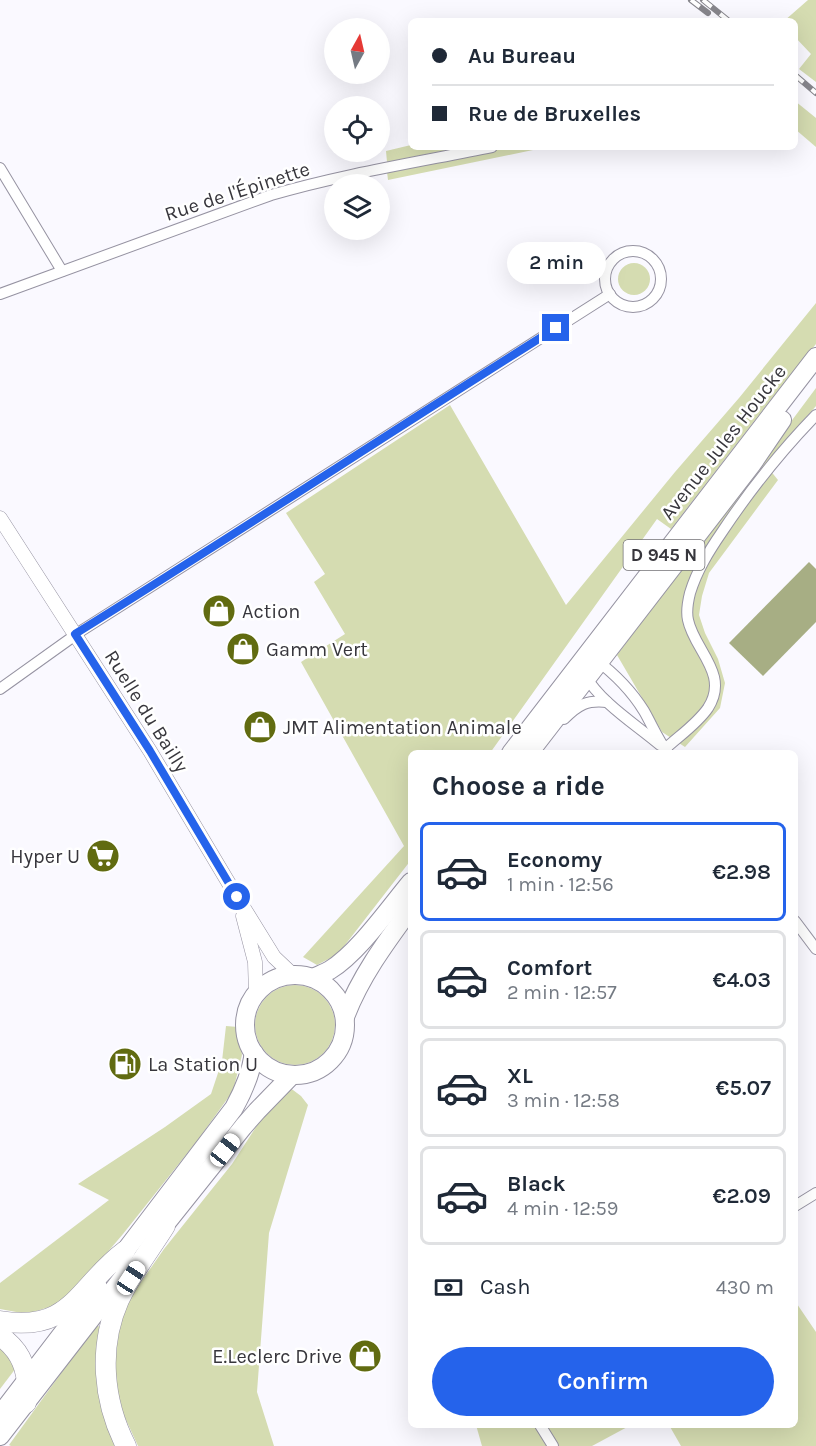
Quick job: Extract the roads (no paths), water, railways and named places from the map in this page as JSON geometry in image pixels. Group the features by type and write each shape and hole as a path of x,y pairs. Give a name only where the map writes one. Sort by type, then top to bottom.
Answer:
{"highway":[{"path":"126,1446 115,1421 107,1384 106,1357 109,1334 115,1311 125,1289 165,1226"},
{"path":"0,1321 35,1322 63,1312 107,1265 125,1251"},
{"path":"0,1336 8,1341 18,1353 26,1369 28,1390 26,1403"}],"main road":[{"name":"Avenue Jules Houcke","path":"532,750 588,665 816,357"},
{"name":"Avenue Jules Houcke","path":"514,750 588,665 752,464 816,371"},
{"path":"313,978 331,970 344,959 408,886"},
{"path":"345,1017 368,969 408,912"},
{"path":"293,975 313,978 325,984 341,1004 345,1017 345,1032 341,1046 333,1059 315,1072 292,1075 270,1069 258,1059 247,1041 245,1027 248,1006 265,985 275,979 293,975"},
{"path":"3,1425 27,1379 234,1108 248,1080 254,1053"},
{"path":"3,1425 26,1403 117,1284 250,1119 292,1075"}],"street":[{"name":"Rue de l'Épinette","path":"0,294 271,195 325,181 477,150"},
{"path":"0,168 62,271"},
{"path":"630,252 640,253 649,257 656,264 660,274 660,285 656,295 648,303 638,307 627,306 617,302 610,294 606,285 606,275 612,261 620,255 630,252"},
{"path":"0,689 75,634 610,294"},
{"path":"667,750 701,717 710,704 714,690 711,669 691,629 687,615 691,591 699,571 709,551 744,500 816,415"},
{"name":"Ruelle du Bailly","path":"0,518 150,751 274,957 293,975"},
{"path":"588,665 607,702 665,750"},
{"path":"588,665 615,675 630,690 665,750"},
{"path":"537,750 577,707 589,701 607,702"},
{"name":"Ruelle du Bailly","path":"237,897 254,954 256,994"},
{"path":"798,925 816,949"},
{"path":"798,1204 816,1193"},
{"path":"542,1428 553,1446"}],"railway":[{"path":"691,0 708,13"},
{"path":"703,0 725,18"},
{"path":"798,78 816,93"}],"place":[{"name":"Action","path":"219,611"},
{"name":"Gamm Vert","path":"243,649"},
{"name":"JMT Alimentation Animale","path":"260,727"},
{"name":"Hyper U","path":"103,856"},
{"name":"La Station U","path":"125,1064"},
{"name":"E.Leclerc Drive","path":"365,1356"}]}
